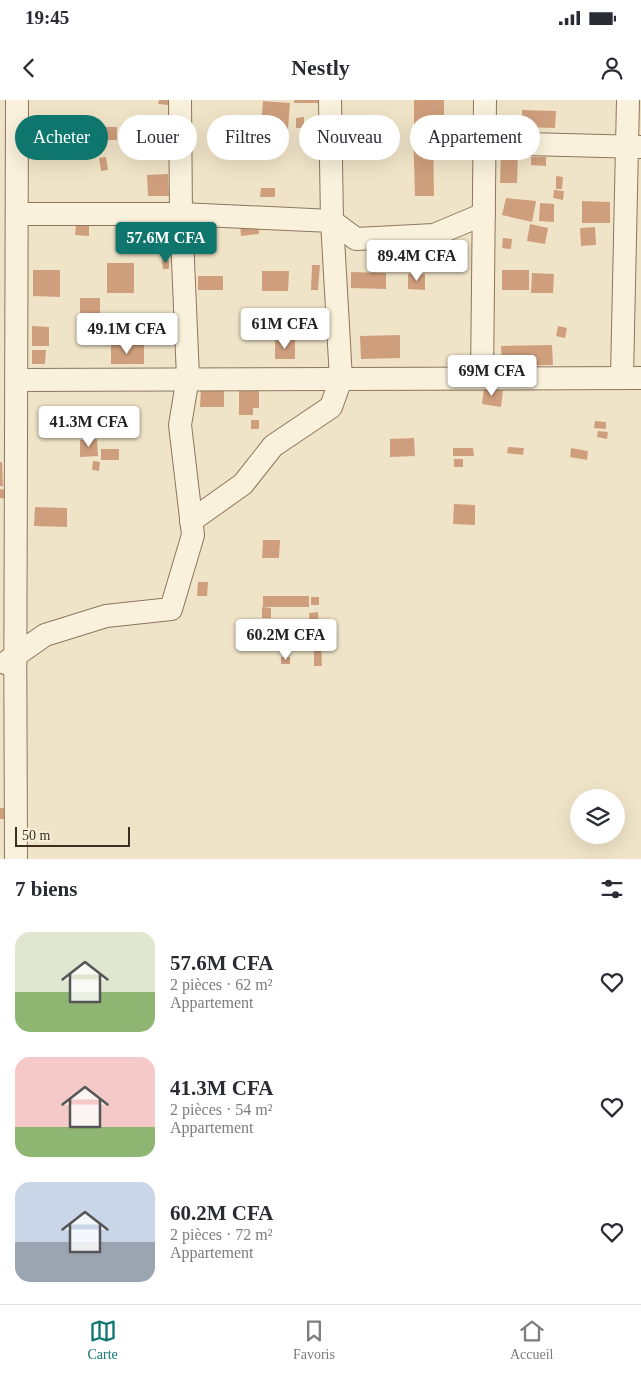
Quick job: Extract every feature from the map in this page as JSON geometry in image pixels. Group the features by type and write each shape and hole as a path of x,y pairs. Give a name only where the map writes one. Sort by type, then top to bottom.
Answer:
{"street":[{"path":"16,859 7,662 17,380 9,342 17,214 9,177 17,100"},
{"path":"7,662 46,635 106,616 171,609 192,535 180,425 188,377 181,214 180,100"},
{"path":"191,521 243,484 274,446 331,407 341,379 332,221 330,100"},
{"path":"484,100 484,115"},
{"path":"17,380 188,377 341,379 631,377 634,147 628,100"},
{"path":"540,144 634,147"},
{"path":"482,378 484,160"},
{"path":"17,214 181,214 332,221 356,240 434,235 484,214"}],"building":[{"path":"159,100 168,100 168,105 158,104"},
{"path":"294,100 321,100 321,103 294,103"},
{"path":"414,100 444,100 444,115 414,115"},
{"path":"263,101 290,103 289,116 262,115"},
{"path":"522,110 556,111 555,128 540,128 540,115 522,115"},
{"path":"296,118 299,118 299,128 296,128"},
{"path":"108,127 117,127 117,140 108,140"},
{"path":"540,157 546,157 546,166 531,165 531,160 540,160"},
{"path":"99,160 106,160 108,170 101,171"},
{"path":"414,160 433,160 434,196 415,196"},
{"path":"501,160 518,160 517,183 500,183"},
{"path":"168,174 169,196 148,196 147,175"},
{"path":"556,176 563,177 562,189 556,189"},
{"path":"261,188 275,188 275,197 260,197"},
{"path":"554,190 564,191 563,200 553,198"},
{"path":"506,198 536,201 532,222 502,215"},
{"path":"582,201 610,202 610,223 582,223"},
{"path":"540,203 554,204 554,222 539,221"},
{"path":"258,223 259,234 241,236 240,225"},
{"path":"530,224 548,228 545,244 527,241"},
{"path":"76,225 89,225 89,236 75,235"},
{"path":"142,225 170,225 169,234 142,234"},
{"path":"595,227 596,245 581,246 580,228"},
{"path":"503,238 512,239 511,249 502,248"},
{"path":"161,239 172,240 171,256 161,256"},
{"path":"162,259 169,260 169,269 163,269"},
{"path":"107,263 134,263 134,293 107,293"},
{"path":"312,265 320,265 318,290 311,290"},
{"path":"33,270 60,270 60,297 33,296"},
{"path":"502,270 529,270 529,290 502,290"},
{"path":"262,271 289,271 288,291 262,291"},
{"path":"351,272 386,273 386,289 351,288"},
{"path":"532,273 554,274 553,293 531,293"},
{"path":"408,274 425,274 425,290 408,289"},
{"path":"198,276 223,276 223,290 198,290"},
{"path":"80,298 100,298 100,317 80,316"},
{"path":"32,326 49,327 49,346 32,346"},
{"path":"558,326 567,328 565,338 556,336"},
{"path":"400,335 400,358 361,359 360,336"},
{"path":"275,340 295,340 295,359 275,359"},
{"path":"111,345 144,345 144,364 111,364"},
{"path":"552,345 553,365 502,366 501,346"},
{"path":"32,350 46,350 45,364 32,364"},
{"path":"484,387 503,390 501,407 482,404"},
{"path":"201,388 224,388 224,407 200,407"},
{"path":"239,388 259,389 259,408 253,408 253,415 239,415"},
{"path":"251,420 259,420 259,429 251,429"},
{"path":"595,421 606,422 606,429 594,428"},
{"path":"598,431 608,432 607,439 597,437"},
{"path":"414,438 415,456 390,457 390,439"},
{"path":"97,439 98,456 80,457 80,440"},
{"path":"508,447 524,448 523,455 507,453"},
{"path":"453,448 473,448 474,456 453,456"},
{"path":"571,448 588,451 587,460 570,457"},
{"path":"101,449 119,449 119,460 101,460"},
{"path":"454,459 463,459 463,467 454,467"},
{"path":"93,461 100,462 99,471 92,470"},
{"path":"0,462 2,462 3,486 0,486"},
{"path":"0,489 7,490 6,499 0,498"},
{"path":"454,504 475,505 475,525 453,524"},
{"path":"35,507 67,508 67,527 34,526"},
{"path":"263,540 280,540 279,558 262,558"},
{"path":"198,582 208,582 207,596 197,596"},
{"path":"263,596 309,596 309,607 263,607"},
{"path":"311,597 319,597 319,605 311,605"},
{"path":"262,607 271,608 271,618 262,618"},
{"path":"318,612 319,628 310,629 309,613"},
{"path":"288,620 290,624 305,621 307,640 265,647 263,621"},
{"path":"320,630 320,638 312,639 312,631"},
{"path":"321,640 322,666 314,666 314,641"},
{"path":"281,657 290,657 290,664 281,664"},
{"path":"0,808 6,808 6,819 0,819"}]}
